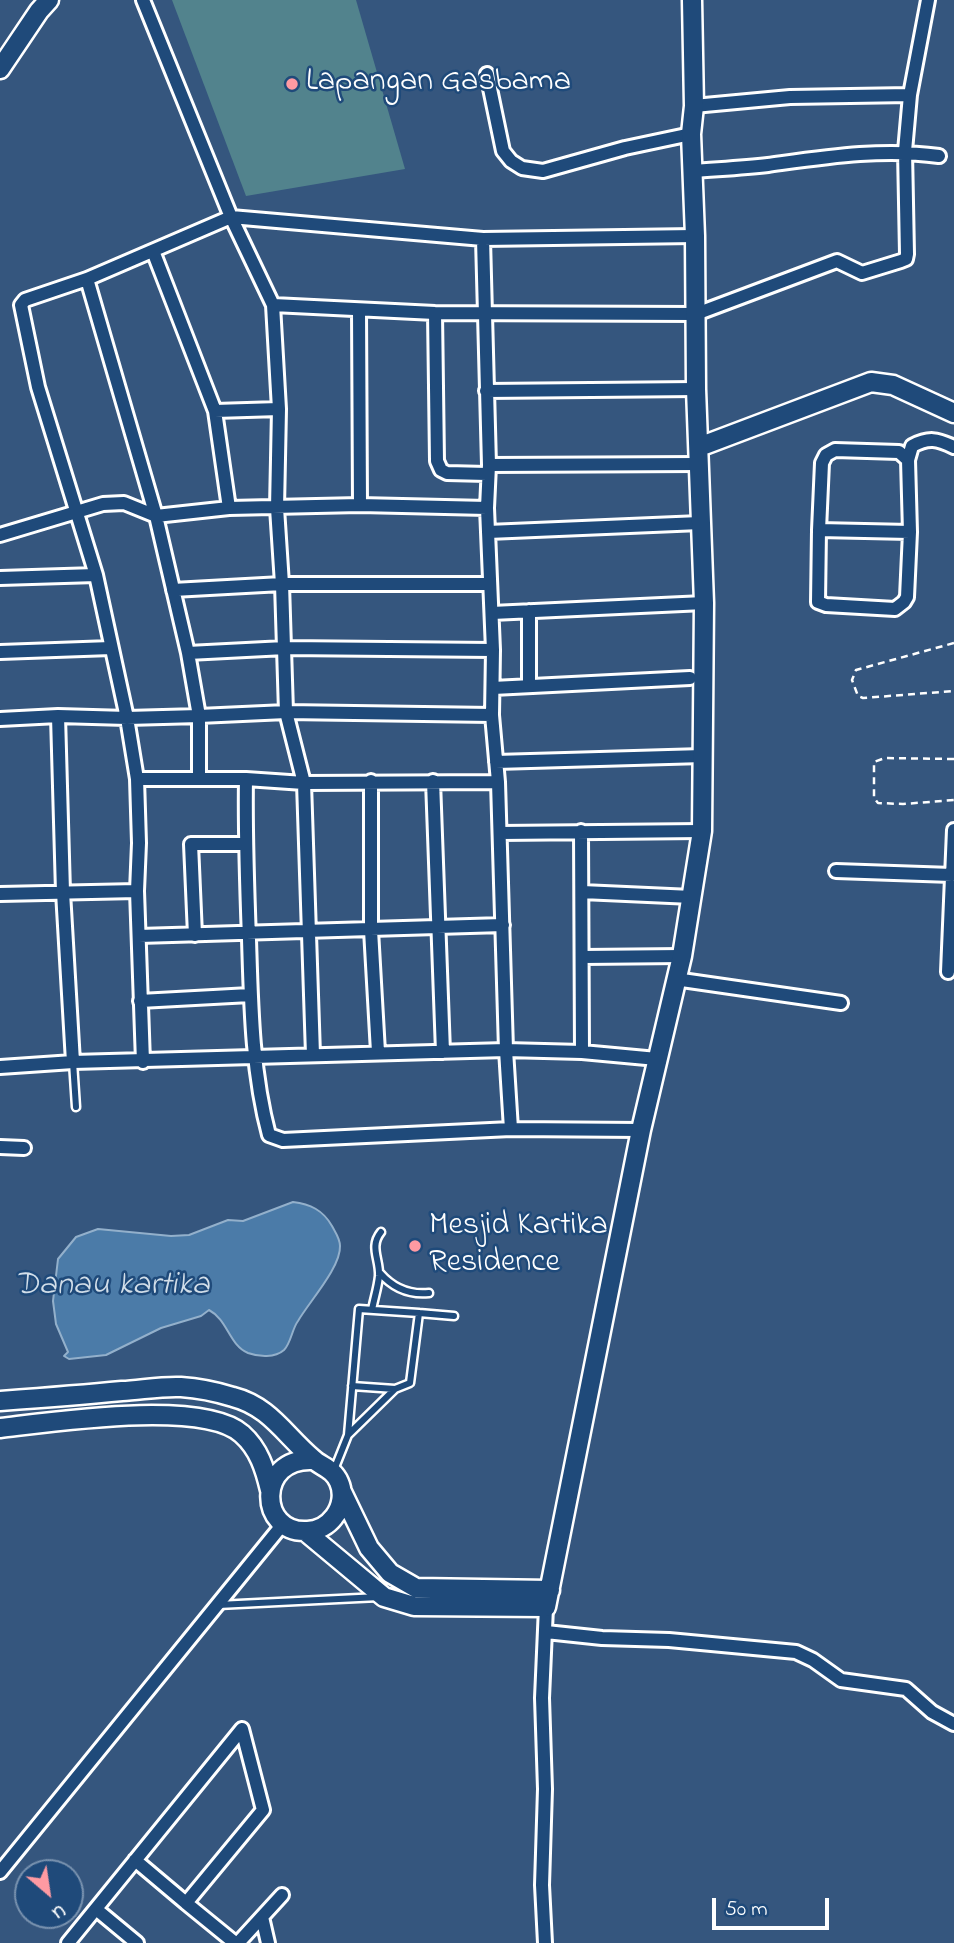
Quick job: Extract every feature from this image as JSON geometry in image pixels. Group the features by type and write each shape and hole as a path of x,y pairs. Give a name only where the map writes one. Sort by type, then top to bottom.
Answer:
{"street":[{"path":"0,69 49,0"},
{"path":"143,0 231,217 273,305 279,409 277,508 286,712 304,783 313,1055"},
{"path":"545,1943 542,1885 545,1789 542,1698 548,1598 641,1130 682,956 702,831 704,603 696,388 691,134 694,106 692,0"},
{"path":"273,305 435,313 696,314 837,261 862,273 905,259 905,151 910,95 928,0"},
{"path":"487,74 503,151 511,161 528,170 543,170 691,134"},
{"path":"694,106 790,97 910,95"},
{"path":"693,171 764,166 845,154 905,151 939,156"},
{"path":"143,1062 138,779 96,575 38,387 21,304 25,300 87,279 231,217 483,239 695,236"},
{"path":"483,239 487,508 493,650 492,715 498,782 511,1129"},
{"path":"153,251 215,411 229,508"},
{"path":"87,279 156,516 188,653 199,716 199,778"},
{"path":"359,310 360,505"},
{"path":"435,313 437,461 441,470 447,473 699,460 738,433 872,382 893,384 954,413"},
{"path":"486,391 696,388"},
{"path":"215,411 279,409"},
{"path":"908,460 899,452 886,451 835,450 826,455 822,463 818,601 826,605 895,608 904,603 907,597 910,532 908,460 912,446 925,439 936,438 954,447"},
{"path":"1,529 103,504 124,503 156,516 229,508 360,505 487,508"},
{"path":"488,532 700,523"},
{"path":"819,530 910,532"},
{"path":"0,578 96,575"},
{"path":"173,590 282,584 490,584"},
{"path":"492,613 704,603"},
{"path":"529,611 529,686"},
{"path":"0,652 111,648"},
{"path":"188,653 285,648 493,650"},
{"path":"493,688 690,678"},
{"path":"0,719 58,716 127,718 286,712 492,715"},
{"path":"58,716 63,892 74,1062"},
{"path":"496,762 703,756"},
{"path":"138,779 246,779 304,783 498,782"},
{"path":"246,779 244,844 250,995 255,1058 269,1135 274,1138 296,1139 511,1129 641,1130"},
{"path":"370,781 371,930 377,1052"},
{"path":"433,781 443,1052"},
{"path":"948,972 954,830"},
{"path":"581,831 582,1052"},
{"path":"500,833 702,831"},
{"path":"195,935 191,844 244,844"},
{"path":"836,871 952,875"},
{"path":"0,894 138,891"},
{"path":"582,892 692,897"},
{"path":"139,936 503,925"},
{"path":"583,957 682,956"},
{"path":"675,979 841,1003"},
{"path":"140,1000 250,995"},
{"path":"0,1067 74,1062 506,1050 582,1052 657,1059"},
{"path":"0,1147 24,1147"},
{"path":"0,1401 180,1387 235,1397 259,1407 279,1423 313,1460"},
{"path":"0,1428 105,1416 180,1416 224,1424 241,1433 253,1446 264,1466 274,1514 283,1524 294,1530 306,1532 329,1523 337,1514 342,1492"},
{"path":"270,1490 274,1478 291,1462 313,1460 324,1464 333,1471 369,1548 390,1573 416,1588 548,1598"},
{"path":"0,1872 283,1524"},
{"path":"306,1532 384,1597 414,1606 548,1598"},
{"path":"546,1632 796,1652 813,1660 841,1680 906,1689 932,1712 954,1724"},
{"path":"68,1943 242,1729 263,1810 186,1903"},
{"path":"135,1860 236,1943 282,1895"},
{"path":"96,1909 137,1943"},
{"path":"262,1917 268,1943"}],"lane":[{"path":"74,1062 76,1107"},
{"path":"381,1231 374,1250 380,1273 388,1283 400,1289 414,1294 429,1293"},
{"path":"372,1310 380,1273"},
{"path":"333,1471 348,1435 359,1309 454,1316"},
{"path":"348,1435 395,1389 410,1383 419,1313"},
{"path":"352,1386 395,1389"},
{"path":"216,1605 384,1597"}],"path":[{"path":"954,643 856,670 852,680 858,696 863,698 954,691"},
{"path":"954,759 878,759 874,762 874,798 878,803 902,804 954,800"}],"green space":[{"name":"Lapangan Gasbama","path":"172,0 356,0 405,169 246,196"}],"water":[{"name":"Danau kartika","path":"293,1202 305,1204 320,1212 337,1235 340,1246 330,1274 280,1353 262,1356 248,1353 232,1339 220,1320 209,1310 201,1316 161,1328 106,1355 69,1359 64,1356 68,1352 56,1324 53,1301 58,1259 76,1237 98,1229 171,1236 189,1235 228,1220 243,1221"}],"place":[{"name":"Lapangan Gasbama","path":"292,84"},
{"name":"Mesjid Kartika Residence","path":"415,1246"}]}
